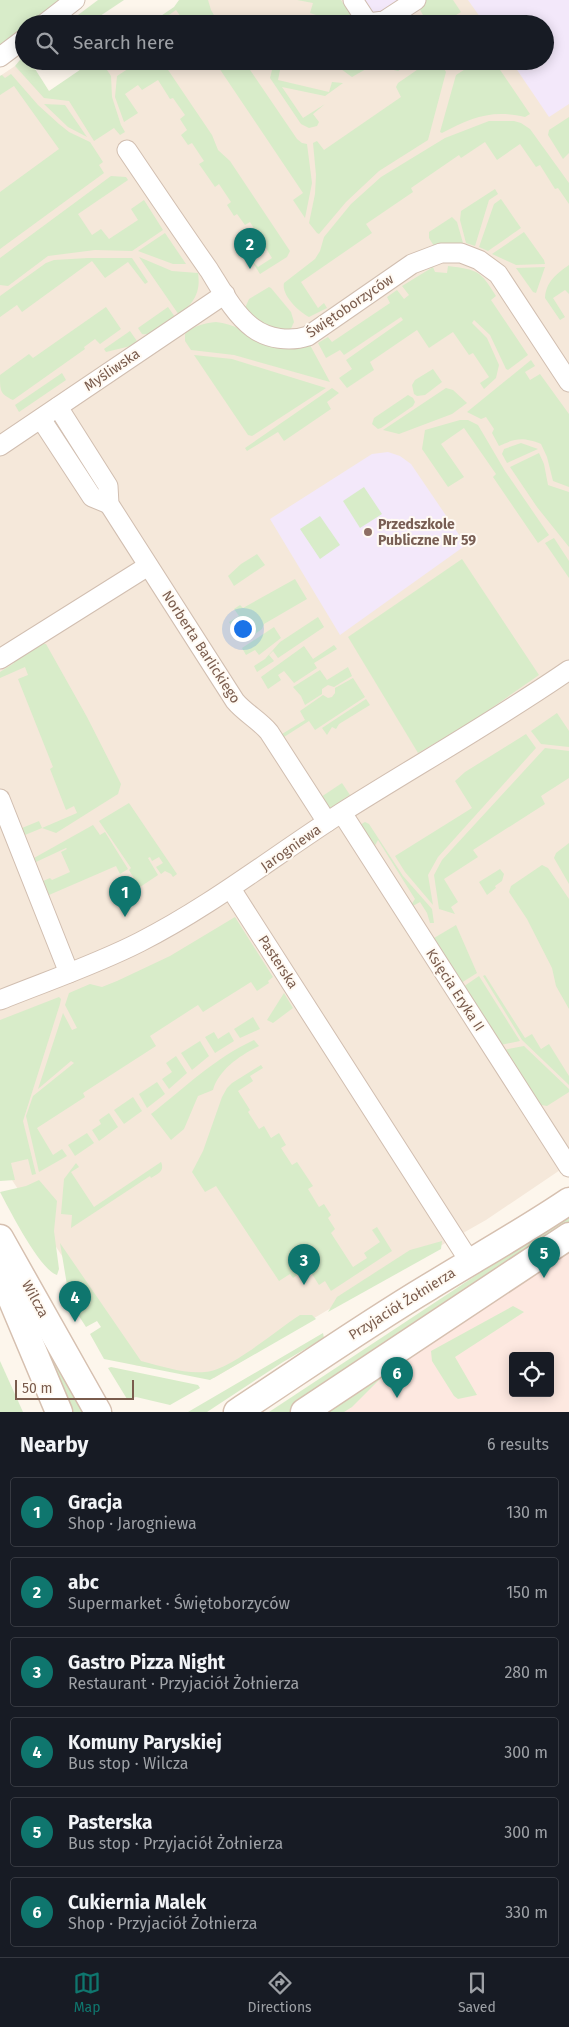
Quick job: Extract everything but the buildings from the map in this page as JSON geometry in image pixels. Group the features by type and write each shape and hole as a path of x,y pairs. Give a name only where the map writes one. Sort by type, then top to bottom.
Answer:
{"street":[{"path":"56,15 75,0"},
{"path":"353,0 363,15"},
{"path":"393,15 416,0"},
{"path":"0,57 15,46"},
{"name":"Świętoborzyców","path":"127,150 229,299 246,322 260,332 276,338 300,339 325,325 412,264 440,253 461,253 479,260 498,274 569,382"},
{"name":"Myśliwska","path":"0,446 40,418 229,299"},
{"name":"Norberta Barlickiego","path":"58,407 108,486 109,504 235,701 269,732 334,818"},
{"name":"Norberta Barlickiego","path":"40,418 92,497 109,504"},
{"path":"0,659 148,566"},
{"name":"Jarogniewa","path":"1,996 69,973 142,941 231,889 334,818 483,728 569,670"},
{"path":"0,799 69,973"},
{"name":"Księcia Eryka II","path":"334,818 569,1167"},
{"name":"Pasterska","path":"231,889 470,1262"},
{"name":"Przyjaciół Żołnierza","path":"237,1412 370,1323 505,1243 569,1201"},
{"path":"304,1412 569,1236"},
{"name":"Wilcza","path":"0,1238 98,1412"},
{"name":"Wilcza","path":"0,1272 59,1412"}],"shaded area":[{"path":"182,0 569,0 569,1164 486,1220 336,1305 214,1378 134,1365 0,1159 0,76 15,66 15,70 19,70 45,96 84,70 554,70 554,15 166,15 177,8"},
{"path":"356,0 399,0 376,15 366,15"},
{"path":"468,0 569,0 569,104 549,117 517,70 554,70 554,15 479,15"},
{"name":"Przedszkole Publiczne Nr 59","path":"388,452 400,456 411,464 466,545 340,635 270,519 372,454"},
{"path":"569,1242 569,1412 313,1412"}],"green space":[{"path":"0,0 61,0 42,15 15,15 15,35 0,46"},
{"path":"98,0 124,0 102,15 78,15"},
{"path":"179,0 208,0 214,15 180,15 176,10 169,15 162,15 174,7"},
{"path":"297,0 341,0 351,15 316,15 310,13 313,3"},
{"path":"422,0 453,0 461,12 456,15 423,15 419,8"},
{"path":"19,70 36,70 49,91 80,70 107,70 111,76 112,97 125,132 120,135 114,128 94,141 69,101 44,98"},
{"path":"126,70 168,70 212,135 218,150 230,161 290,251 287,257 260,274 253,263 258,267 272,258 250,222 245,225 237,214 234,216 227,205 231,202 219,184 215,187 199,164 204,161 192,143 188,145 181,135 187,130 180,119 185,115 173,98 170,99 158,80 142,90 138,85 125,94 138,113 124,122 115,97 117,76"},
{"path":"220,70 250,70 297,139 307,144 312,183 305,218 293,200 303,193"},
{"path":"272,70 280,70 278,80 329,92 332,82 343,83 325,96 282,87 303,118 325,104 313,114 319,122 317,126 309,128 301,124 270,78"},
{"path":"342,70 364,70 352,77"},
{"path":"417,70 445,70 446,72 428,140 379,171 346,202 319,234 317,233 309,223 315,194 316,175 313,143 317,141 324,150 401,97 396,87 398,83"},
{"path":"464,70 500,70 530,114 525,117 502,114 482,116 442,133 440,132 456,75"},
{"path":"11,74 38,105 59,124 69,132 90,142 103,162 99,165 104,173 0,249 0,192 59,149 14,86 0,95 0,76 2,75 5,78"},
{"path":"44,104 65,105 87,137 68,127"},
{"path":"569,117 569,153 563,159 548,135 549,130"},
{"path":"489,121 514,121 530,129 569,183 569,204 558,188 555,189 540,165 536,167 520,144 497,160 485,142 461,158 459,155 411,188 413,192 366,224 372,233 301,282 318,308 324,303 327,308 309,317 296,307 285,293 284,283 315,259 320,251 324,237 351,204 381,177 445,138"},
{"path":"111,176 126,177 128,180 78,214 92,235 101,229 109,239 138,220 131,209 144,200 163,230 132,251 95,250 48,256 8,286 0,285 0,258"},
{"path":"495,189 498,194 489,200 475,246 466,243 460,220 461,211"},
{"path":"501,199 521,228 488,251 479,247 494,204"},
{"path":"452,217 457,222 463,243 434,246 429,238 429,232"},
{"path":"524,232 545,264 516,265 492,254"},
{"path":"165,233 186,264 173,264 138,251"},
{"path":"139,257 172,271 198,273 199,280 195,297 179,315"},
{"path":"132,258 148,282 145,284 128,262 105,278 92,261 22,312 17,305 0,317 0,296 46,263 54,260"},
{"path":"569,265 569,294 565,290 553,298 565,317 560,320 545,298 547,287 552,279"},
{"path":"448,266 472,270 482,276 496,296 491,300 528,355 508,370 506,369 490,335 474,320 472,323 487,338 499,365 496,378 484,389 480,383 489,377 473,353 469,355 453,332 429,348 417,330 370,362 374,370 347,388 339,378 352,369 346,360 403,320 401,317 344,355 340,350 326,358 318,343 328,337 332,342 390,303 387,297 397,290 404,299 409,295 402,286 433,267 435,272 447,273"},
{"path":"545,267 536,293 533,292 516,268"},
{"path":"269,287 291,312 294,322 289,333 255,322 245,308 249,299"},
{"path":"106,307 121,329 100,344 95,339 84,347 85,349 13,400 3,394 0,375 29,354 33,358"},
{"path":"168,307 175,317 155,331 142,334 138,328"},
{"path":"216,322 240,329 259,340 280,347 293,348 310,345 330,382 234,355 191,350 185,341 185,334 199,325"},
{"path":"130,331 139,344 106,352 104,349"},
{"path":"194,355 232,359 326,388 252,436 248,435"},
{"path":"531,360 535,366 525,372 530,380 540,374 569,414 569,487 553,481 547,457 541,444 520,439 499,446 492,433 494,429 486,417 481,419 467,412"},
{"path":"433,369 442,382 425,395 417,396 414,394 412,385 415,380"},
{"path":"62,373 66,380 19,412 15,405"},
{"path":"332,388 339,393 327,402 331,409 284,441 278,432 247,451 245,448"},
{"path":"446,388 453,390 467,403 452,414 399,434 383,430"},
{"path":"408,395 415,402 413,406 381,428 378,429 372,424 374,418"},
{"path":"460,420 468,420 478,425 505,471 549,535 538,543 493,477 496,474 464,428 441,444 464,477 448,487 422,449 425,430"},
{"path":"521,443 538,449 507,463 502,454 504,449"},
{"path":"539,453 544,464 548,485 569,492 569,547 537,507 510,467"},
{"path":"364,487 382,514 360,528 343,501"},
{"path":"320,516 340,545 320,559 300,529"},
{"path":"554,538 569,561 569,578 545,543"},
{"path":"257,554 265,565 234,586 228,576 241,564"},
{"path":"462,559 539,675 473,721 418,753 348,637"},
{"path":"295,579 307,599 264,624 262,629 245,641 239,632 236,633 229,622 239,616 234,609 240,605 243,608"},
{"path":"318,617 324,627 278,658 273,651 269,655 274,661 257,672 254,666 265,659 280,642"},
{"path":"274,627 281,638 259,655 255,650 246,655 242,648"},
{"path":"37,643 46,644 87,717 121,784 118,794 56,833 42,828 77,813 74,806 66,810 50,769 53,767 18,679 28,675 25,667 0,678 0,672 14,663 12,659"},
{"path":"334,645 337,649 314,663 317,668 294,683 284,671 278,675 281,680 268,689 261,677 304,646 313,659"},
{"path":"348,667 352,676 334,687 328,685 322,689 322,694 305,705 301,696 293,687 320,670 327,680"},
{"path":"353,678 365,697 315,730 309,721 284,737 282,734 305,720 300,711 323,695 328,698 332,697 335,693 335,688"},
{"path":"366,699 370,705 339,724 336,729 332,727 327,735 322,728"},
{"path":"557,713 569,731 569,747 541,744 531,731"},
{"path":"526,734 536,748 438,857 428,875 433,905 405,872 395,856 472,808 455,781 465,772"},
{"path":"545,748 569,751 569,778 541,796 545,804 473,850 478,857 444,879 458,902 451,907 455,914 439,909 434,875 442,860"},
{"path":"342,783 350,795 329,809 321,797"},
{"path":"129,803 177,874 173,877 165,871 161,874 156,867 163,863 159,857 152,861 150,857 148,858 158,875 140,887 140,892 136,896 128,884 135,880 129,870 131,868 99,821"},
{"path":"39,821 42,828 25,835 22,828"},
{"path":"365,822 369,824 403,876 432,909 434,923 430,923 427,913 420,902 409,908 415,899 378,840 372,851 358,826"},
{"path":"93,825 100,835 105,832 128,869 120,874 116,866 49,895 43,881 50,878 52,880 70,872 61,852 67,849 36,862 34,858"},
{"path":"569,843 569,884 554,858 556,853"},
{"path":"542,865 548,868 569,899 569,1009 556,986 552,968 527,919 509,892 511,886"},
{"path":"500,869 504,874 502,881 487,895 479,882"},
{"path":"235,917 273,977 268,981 269,983 257,991 251,982 203,1012 198,1005 150,1036 156,1046 83,1093 85,1097 37,1128 53,1155 62,1149 67,1156 39,1172 26,1116 33,1096 74,1063 71,1061 38,1089 63,1013 72,1030 77,1028 65,1005 69,993 90,984 102,987 117,981 170,956"},
{"path":"456,925 477,973 458,985 429,941"},
{"path":"485,975 525,1038 532,1034 541,1049 549,1044 569,1076 569,1085 522,1040 483,976"},
{"path":"479,976 520,1041 496,1046 460,989"},
{"path":"284,993 293,1008 273,1023 267,1020"},
{"path":"59,997 61,999 60,1004 23,1121 36,1174 32,1175 28,1159 11,1163 15,1180 0,1181 0,1020"},
{"path":"253,1017 260,1029 240,1038 234,1029"},
{"path":"214,1032 218,1039 229,1032 234,1041 215,1053 205,1037"},
{"path":"254,1040 259,1046 238,1058 225,1069 213,1090 198,1096 184,1129 171,1140 151,1114 200,1074"},
{"path":"200,1041 209,1056 192,1070 181,1053"},
{"path":"524,1046 569,1089 569,1092 547,1106 536,1104 503,1050"},
{"path":"176,1056 187,1073 169,1089 162,1079 172,1072 166,1063"},
{"path":"261,1065 263,1068 250,1076 253,1081 238,1091 259,1129 264,1126 271,1138 279,1133 286,1145 281,1148 292,1165 297,1162 313,1186 308,1189 319,1207 324,1204 331,1215 328,1218 335,1229 331,1233 353,1267 367,1258 364,1253 380,1242 372,1230 377,1227 392,1251 331,1291 325,1281 319,1285 308,1268 293,1278 290,1274 279,1281 216,1186 205,1192 192,1172 203,1151 227,1088"},
{"path":"157,1082 165,1094 147,1108 139,1094"},
{"path":"133,1097 142,1111 124,1124 114,1110"},
{"path":"109,1113 118,1127 99,1141 92,1130 101,1124 99,1120"},
{"path":"87,1133 94,1143 75,1156 68,1145"},
{"path":"161,1162 162,1168 158,1174 151,1178 150,1176 71,1228 72,1215 61,1214 64,1179 76,1163 79,1167 71,1172 94,1207"},
{"path":"39,1180 57,1201 54,1231 59,1269 57,1275 50,1271 34,1251 0,1192 26,1186"},
{"path":"569,1214 569,1227 290,1412 269,1412"},
{"path":"442,1241 441,1249 328,1312 337,1297 410,1250"},
{"path":"60,1243 141,1361 189,1372 216,1370 240,1357 300,1315 312,1315 316,1319 210,1380 104,1359 90,1334 101,1327 97,1321 86,1327 77,1313 83,1310 70,1290 68,1291"},
{"path":"513,1306 524,1312 455,1357 477,1395 458,1399 454,1396 432,1361 431,1351"},
{"path":"35,1325 88,1412 73,1412"},
{"path":"323,1333 324,1338 283,1362 207,1412 188,1412"},
{"path":"0,1361 23,1412 0,1412"},
{"path":"395,1364 352,1407 344,1412 320,1412"},
{"path":"111,1367 198,1385 200,1388 170,1405 136,1397 127,1399 108,1368"}],"place":[{"name":"abc","path":"250,269"},
{"name":"Przedszkole Publiczne Nr 59","path":"368,532"},
{"name":"Gracja","path":"125,917"},
{"name":"Pasterska","path":"544,1278"},
{"name":"Gastro Pizza Night","path":"304,1285"},
{"name":"Komuny Paryskiej","path":"75,1322"},
{"name":"Cukiernia Malek","path":"397,1398"}]}
